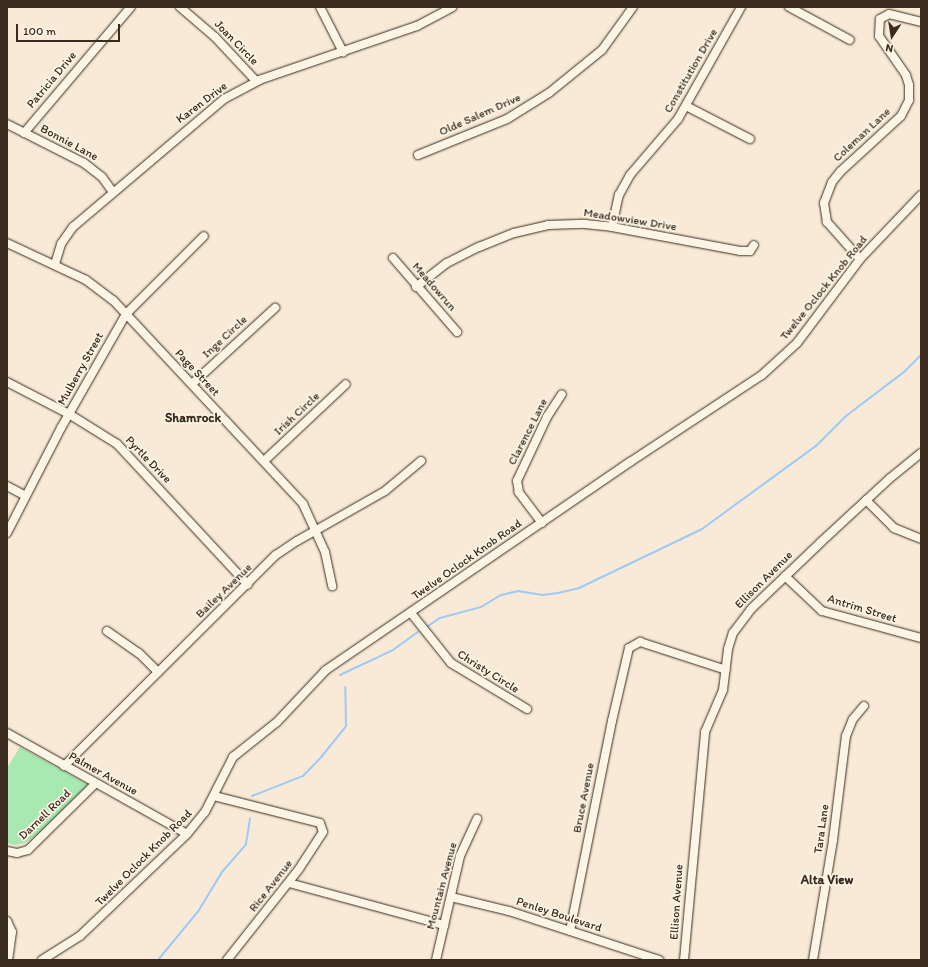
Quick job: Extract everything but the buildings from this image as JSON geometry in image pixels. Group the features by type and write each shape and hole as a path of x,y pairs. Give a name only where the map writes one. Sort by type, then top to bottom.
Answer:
{"street":[{"name":"Patricia Drive","path":"24,133 131,7"},
{"name":"Joan Circle","path":"180,7 215,37 256,81"},
{"path":"320,7 343,52"},
{"name":"Olde Salem Drive","path":"418,155 500,122 549,94 602,50 633,7"},
{"name":"Constitution Drive","path":"612,227 619,195 630,175 686,106 741,7"},
{"path":"789,7 850,40"},
{"name":"Karen Drive","path":"55,264 66,235 113,192 208,110 256,81 417,26 448,8"},
{"name":"Coleman Lane","path":"860,259 827,222 824,203 832,182 841,171 900,116 909,100 909,85 906,75 879,36 880,19 890,14 921,22"},
{"path":"686,106 750,140"},
{"name":"Bonnie Lane","path":"7,124 89,166 113,192"},
{"name":"Twelve Oclock Knob Road","path":"42,960 80,936 187,834 214,796 233,757 277,722 326,670 762,375 806,332 860,259 921,195"},
{"name":"Meadowview Drive","path":"416,287 447,263 514,233 566,224 612,227 740,252 750,251 754,245"},
{"name":"Mulberry Street","path":"7,534 70,414 126,314 204,236"},
{"name":"Page Street","path":"7,243 55,264 99,288 126,314 303,504 317,529 325,552 332,586"},
{"name":"Meadowrun","path":"393,258 416,287 457,332"},
{"name":"Inge Circle","path":"192,384 275,308"},
{"name":"Pyrtle Drive","path":"7,382 70,414 104,435 128,454 248,585"},
{"name":"Irish Circle","path":"264,461 346,384"},
{"name":"Clarence Lane","path":"542,523 519,492 518,481 547,417 562,394"},
{"name":"Ellison Avenue","path":"684,960 704,732 721,698 728,649 736,629 751,609 785,576 866,500 921,454"},
{"name":"Bailey Avenue","path":"64,766 286,547 384,491 421,461"},
{"path":"7,486 26,496"},
{"path":"866,500 894,528 921,539"},
{"name":"Antrim Street","path":"785,576 822,611 921,638"},
{"name":"Christy Circle","path":"411,613 451,663 527,709"},
{"path":"106,631 139,653 158,672"},
{"name":"Bruce Avenue","path":"570,931 629,648 640,642 726,670"},
{"name":"Tara Lane","path":"813,960 833,840 846,736 853,719 864,706"},
{"name":"Palmer Avenue","path":"7,733 95,784 187,834"},
{"name":"Darnell Road","path":"7,851 17,853 28,850 95,784"},
{"name":"Rice Avenue","path":"214,796 320,823 323,832 320,839 288,883 227,960"},
{"name":"Mountain Avenue","path":"436,960 460,856 477,820"},
{"path":"288,883 444,924"},
{"name":"Penley Boulevard","path":"451,897 509,911 659,960"},
{"path":"7,921 12,932 8,960"}],"green space":[{"path":"20,747 87,784 86,789 37,835 25,843 15,845 7,843 7,768"}],"waterway":[{"path":"428,626 440,618 481,607 501,595 518,591 543,595 579,588 702,529 816,446 846,416 904,372 921,355"},
{"path":"340,675 393,650 418,632"},
{"path":"252,796 303,776 322,756 346,726 345,687"},
{"path":"158,960 199,910 222,872 246,844 250,818"}],"district":[{"name":"Shamrock","path":"193,418"},
{"name":"Alta View","path":"827,880"}]}
